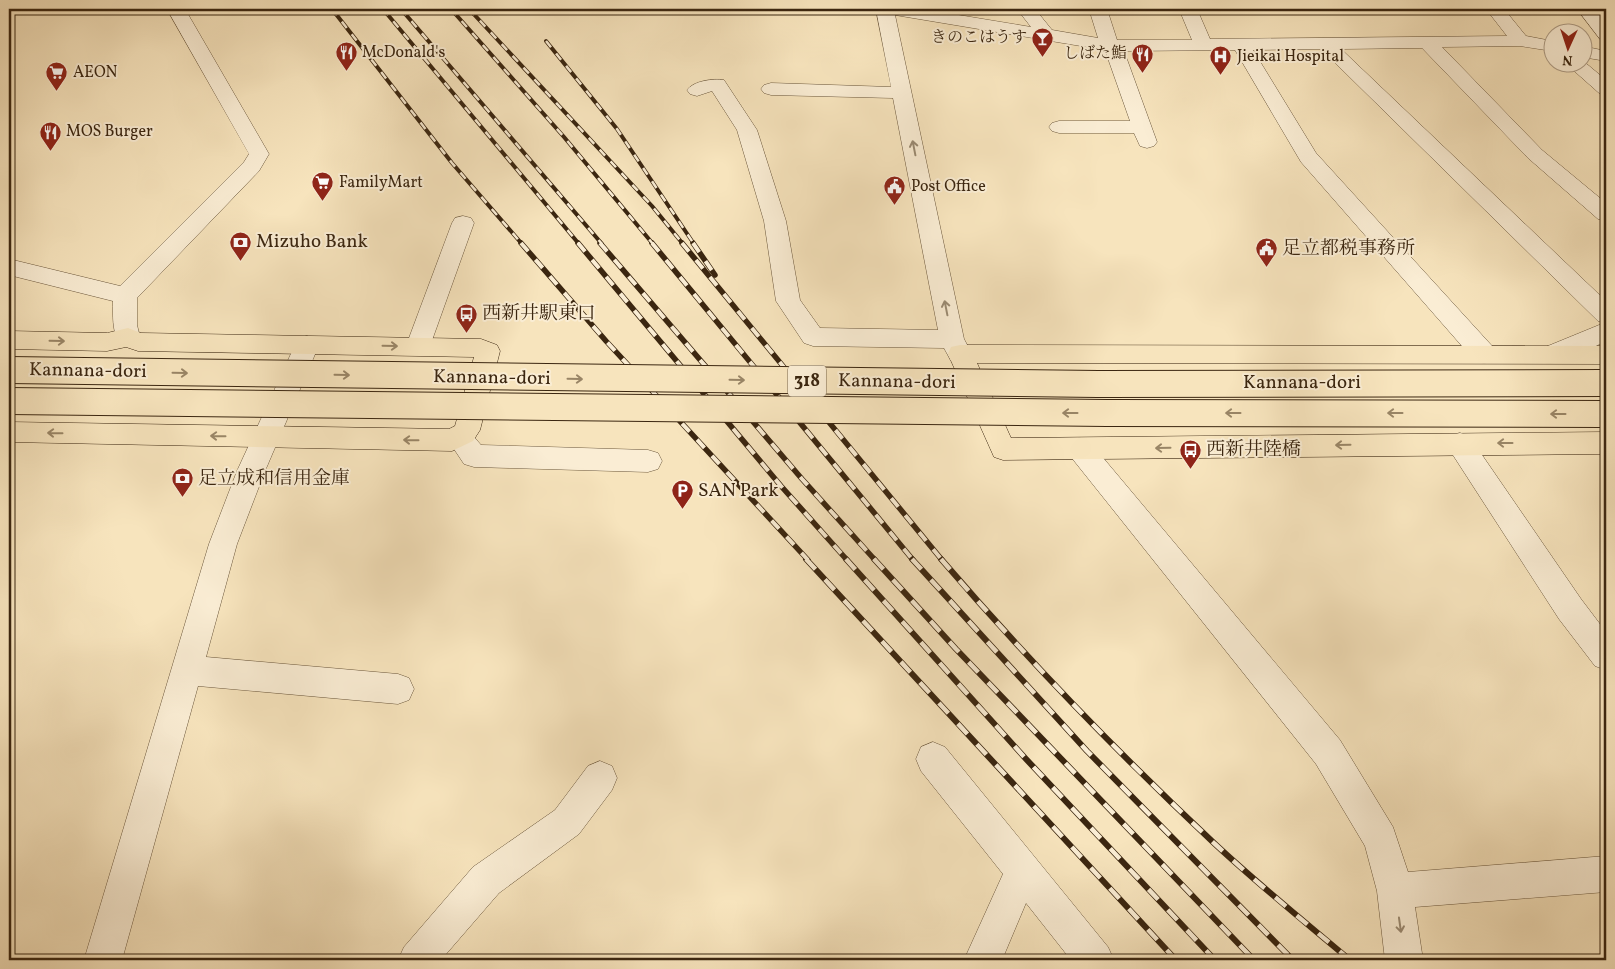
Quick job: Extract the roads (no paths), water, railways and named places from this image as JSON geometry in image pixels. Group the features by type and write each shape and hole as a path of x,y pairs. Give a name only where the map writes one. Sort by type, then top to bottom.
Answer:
{"main road":[{"path":"9,340 107,342 128,337 138,342 418,346 481,348 488,351 467,430 459,437 444,441 9,432"},
{"path":"1606,355 956,347 1003,449 1606,443"},
{"name":"Kannana-dori","path":"9,370 1079,384 1606,383"},
{"name":"Kannana-dori","path":"9,401 1097,413 1606,414"}],"street":[{"path":"128,337 124,325 125,296 258,159 257,149 176,9"},
{"path":"697,90 717,84 747,130 775,221 788,301 812,337 956,347 885,9"},
{"path":"892,9 1111,46 1242,46 1520,40 1542,44"},
{"path":"1026,9 1047,36"},
{"path":"1058,127 1144,135 1098,9"},
{"path":"1188,9 1204,46"},
{"path":"1495,9 1520,40"},
{"path":"1586,9 1606,35"},
{"path":"1427,42 1535,154 1606,214"},
{"path":"1592,42 1606,43"},
{"path":"1326,44 1606,315"},
{"path":"1242,46 1308,157 1484,354"},
{"path":"1592,53 1606,56"},
{"path":"1585,72 1606,89"},
{"path":"771,89 903,93"},
{"path":"418,346 463,223"},
{"path":"9,267 125,296"},
{"path":"1552,355 1606,331"},
{"path":"103,960 222,544 266,437 307,345"},
{"path":"459,437 474,456 648,462"},
{"path":"1460,444 1570,609 1606,656"},
{"path":"1080,449 1328,752 1381,839 1395,891 1404,960"},
{"path":"186,670 398,689"},
{"path":"933,759 1095,960"},
{"path":"417,960 486,880 567,822 600,778"},
{"path":"983,960 1023,869"},
{"path":"1395,891 1606,874"}],"railway":[{"path":"332,9 452,163 522,244"},
{"path":"383,9 579,244"},
{"path":"401,9 602,244"},
{"path":"451,9 564,137 653,244"},
{"path":"469,9 652,206 683,244"},
{"path":"546,41 617,129 694,244"},
{"path":"521,243 606,341 808,560"},
{"path":"578,243 781,486 847,560"},
{"path":"600,243 802,479 875,560"},
{"path":"652,243 913,560"},
{"path":"682,243 942,560"},
{"path":"693,243 715,275"},
{"path":"806,559 1176,960"},
{"path":"846,559 1026,759 1215,960"},
{"path":"874,559 956,649 1254,960"},
{"path":"912,559 1087,751 1293,960"},
{"path":"941,559 1040,669 1144,776 1232,859 1350,960"}],"place":[{"name":"きのこはうす","path":"1043,57"},
{"name":"McDonald's","path":"346,72"},
{"name":"しばた鮨","path":"1143,73"},
{"name":"Jieikai Hospital","path":"1221,76"},
{"name":"AEON","path":"57,92"},
{"name":"MOS Burger","path":"50,151"},
{"name":"FamilyMart","path":"323,202"},
{"name":"Post Office","path":"895,206"},
{"name":"Mizuho Bank","path":"240,261"},
{"name":"足立都税事務所","path":"1266,268"},
{"name":"西新井駅東口","path":"466,333"},
{"name":"西新井陸橋","path":"1190,469"},
{"name":"足立成和信用金庫","path":"182,498"},
{"name":"SAN Park","path":"682,510"}]}
